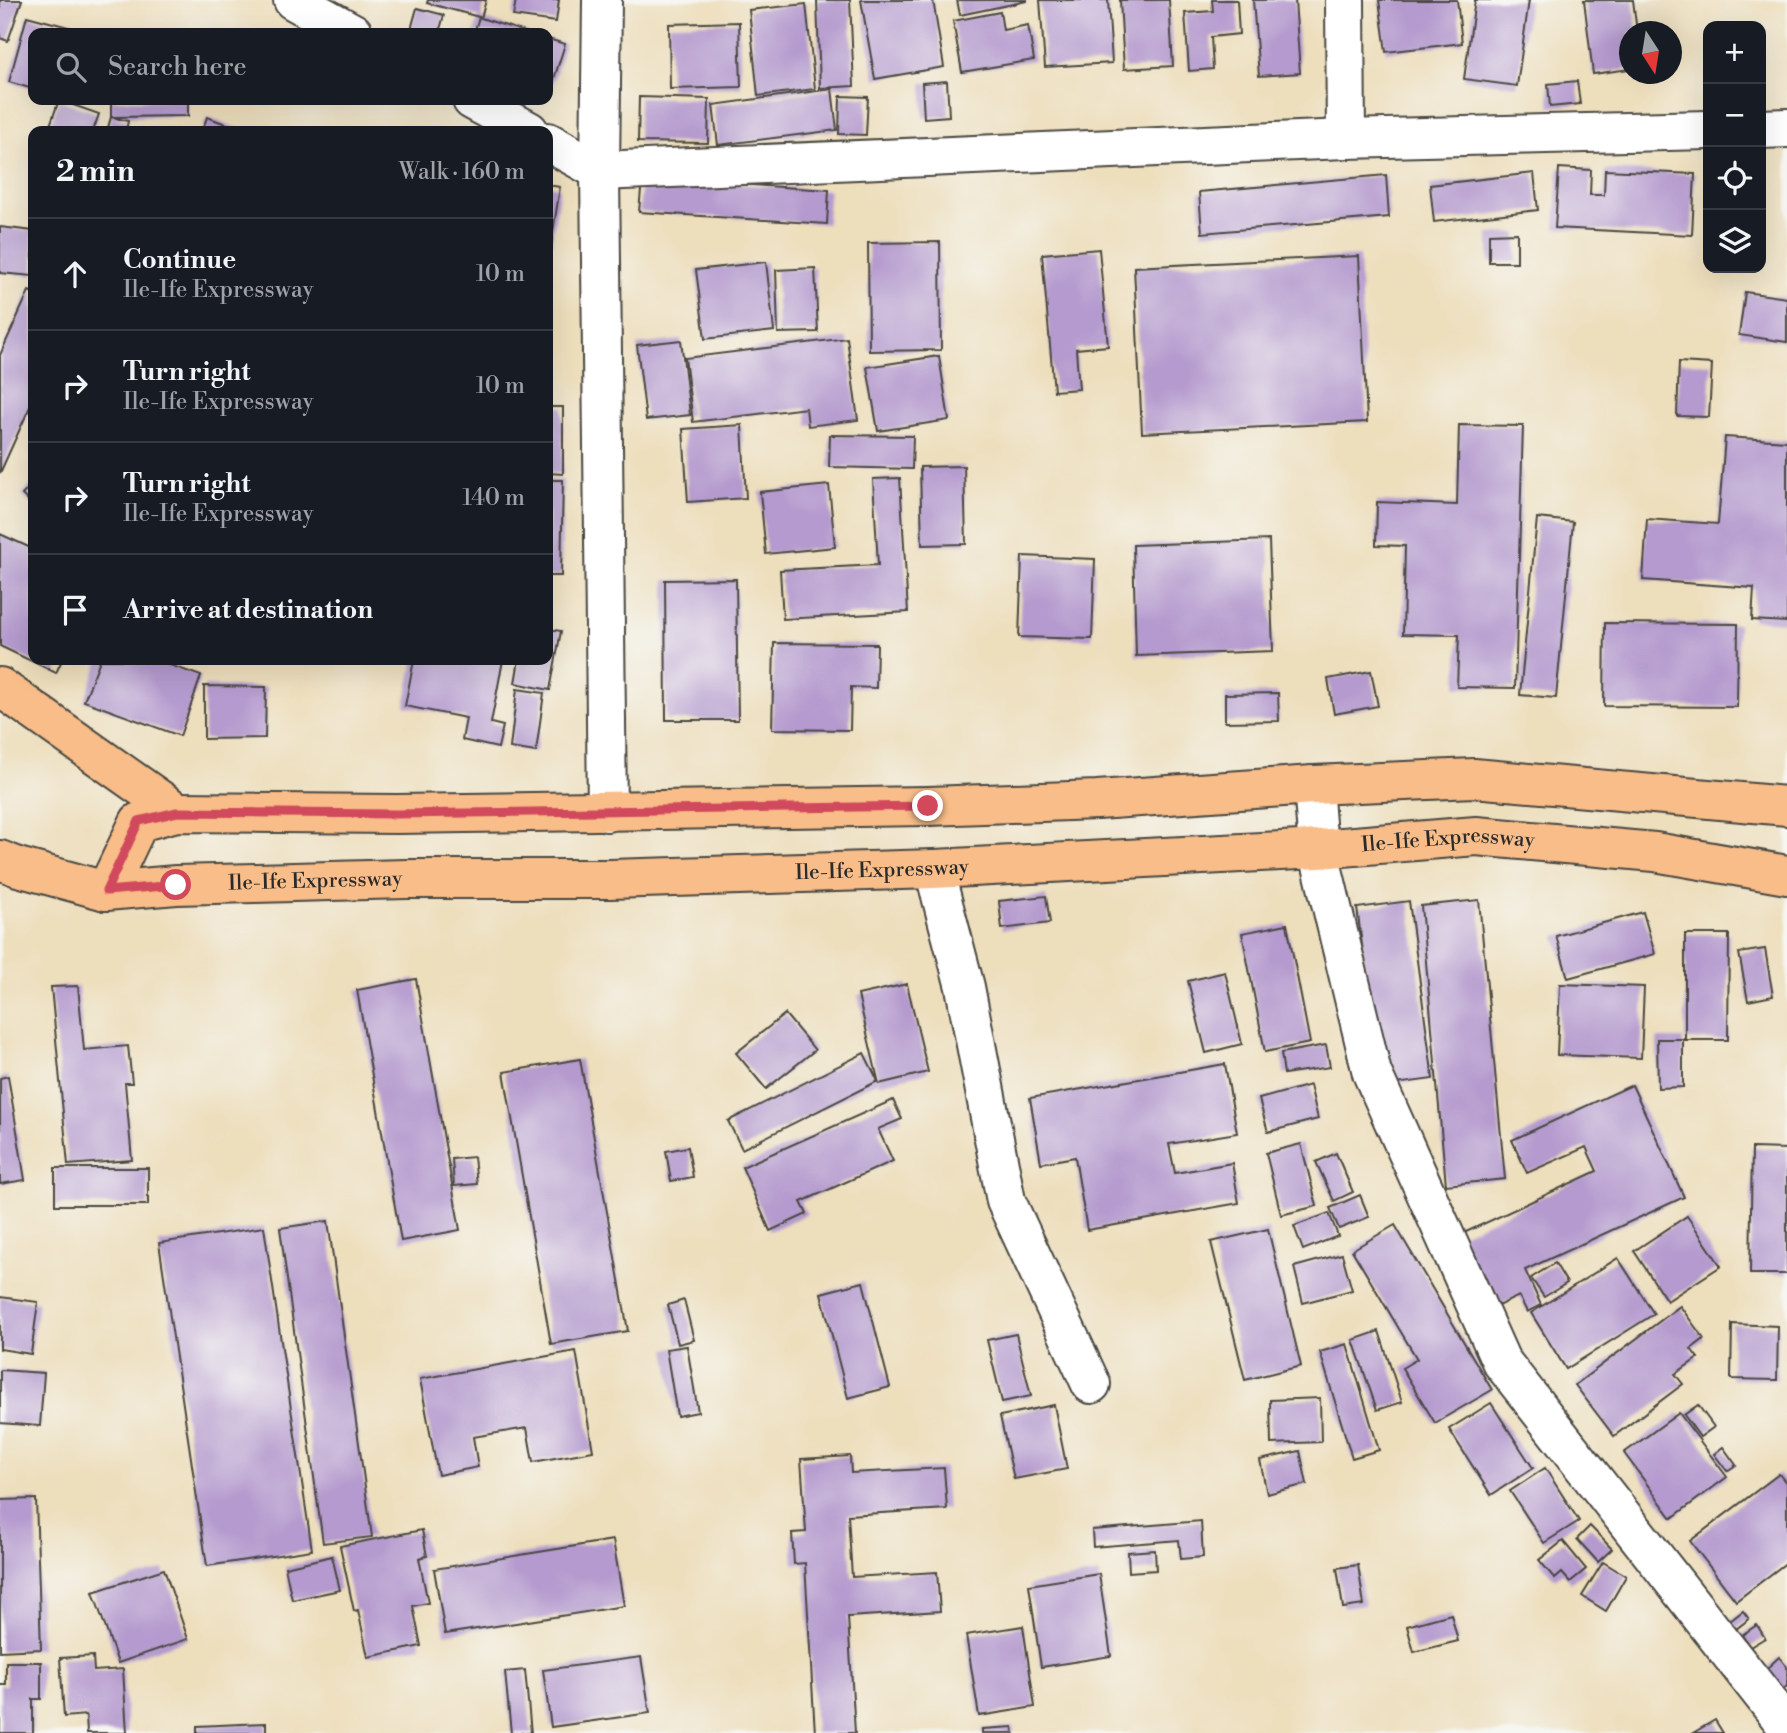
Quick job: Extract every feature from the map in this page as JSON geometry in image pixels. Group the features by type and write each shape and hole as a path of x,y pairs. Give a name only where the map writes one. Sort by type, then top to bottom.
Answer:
{"main road":[{"path":"0,687 177,812"},
{"path":"0,860 106,891 139,821 177,812 607,812 1019,803 1474,778 1787,806"},
{"name":"Ile-Ife Expressway","path":"106,891 176,885 610,879 934,869 1318,849 1476,836 1655,852 1787,875"}],"street":[{"path":"293,0 344,28"},
{"path":"602,0 600,171 607,812"},
{"path":"1345,0 1346,139"},
{"path":"481,105 520,126"},
{"path":"1766,129 1787,128"},
{"path":"553,145 600,171 1346,139 1703,130"},
{"path":"1313,785 1318,849 1372,1073 1501,1361 1787,1726"},
{"path":"934,869 965,987 1006,1201 1091,1384"}],"building":[{"path":"0,0 22,0 8,41 0,38"},
{"path":"428,0 486,0 481,18 512,28 476,28 479,17 427,3"},
{"path":"516,0 559,0 556,22 513,16"},
{"path":"817,0 850,0 854,86 820,88"},
{"path":"861,0 933,0 944,67 875,79"},
{"path":"957,0 1027,0 1027,1 960,15"},
{"path":"1040,0 1108,0 1112,63 1045,67"},
{"path":"1120,0 1169,0 1173,66 1124,69"},
{"path":"1212,0 1237,0 1239,34 1211,37 1213,69 1189,71 1185,13 1213,11"},
{"path":"1253,0 1295,0 1300,73 1259,76"},
{"path":"1379,0 1457,0 1462,43 1386,52"},
{"path":"1475,0 1529,0 1517,86 1464,79"},
{"path":"1584,0 1633,0 1636,21 1619,21 1619,70 1593,74"},
{"path":"806,4 815,89 758,96 749,10"},
{"path":"417,8 444,15 440,28 411,28"},
{"path":"1000,12 1003,30 1028,25 1034,60 962,72 953,21"},
{"path":"27,16 72,28 28,28 28,88 9,82"},
{"path":"739,22 741,87 670,89 669,24"},
{"path":"553,40 565,44 553,82"},
{"path":"947,81 949,116 924,118 922,83"},
{"path":"1577,81 1580,104 1550,107 1548,84"},
{"path":"832,89 837,130 718,145 713,105"},
{"path":"840,96 868,97 866,135 839,134"},
{"path":"639,97 709,99 708,143 638,142"},
{"path":"57,105 73,105 99,114 95,126 50,126"},
{"path":"111,105 188,105 188,116 111,117"},
{"path":"111,117 128,121 127,126 108,126"},
{"path":"207,117 231,126 204,126"},
{"path":"1559,168 1591,170 1590,195 1604,195 1605,170 1695,174 1692,235 1555,228"},
{"path":"1534,173 1538,210 1434,222 1430,185"},
{"path":"1386,175 1389,217 1202,233 1199,192"},
{"path":"642,178 829,190 827,224 639,212"},
{"path":"553,186 560,187 553,232"},
{"path":"0,227 28,230 28,276 0,273"},
{"path":"1517,233 1517,262 1489,262 1489,234"},
{"path":"940,242 941,350 869,351 868,243"},
{"path":"1099,249 1108,346 1076,349 1079,389 1054,391 1042,254"},
{"path":"1359,256 1367,422 1142,433 1134,267"},
{"path":"766,262 774,331 705,339 696,270"},
{"path":"815,268 818,332 778,333 776,270"},
{"path":"1745,292 1787,298 1787,342 1739,335"},
{"path":"28,293 28,411 0,473 0,355"},
{"path":"847,338 858,420 808,426 806,408 693,422 685,358"},
{"path":"681,340 690,415 646,420 637,345"},
{"path":"939,356 949,420 878,431 867,367"},
{"path":"1679,362 1712,364 1709,417 1677,416"},
{"path":"553,407 563,407 563,474 553,473"},
{"path":"742,425 746,498 688,502 683,429"},
{"path":"1459,425 1523,426 1515,688 1457,687 1459,635 1403,634 1405,546 1376,545 1377,502 1457,505"},
{"path":"830,435 913,436 912,469 829,467"},
{"path":"1725,437 1787,441 1787,622 1752,620 1754,588 1643,580 1647,519 1718,524"},
{"path":"964,466 966,544 922,545 920,467"},
{"path":"900,478 908,612 783,619 780,570 878,565 873,479"},
{"path":"553,480 563,480 561,576 553,576"},
{"path":"829,485 835,547 766,554 760,492"},
{"path":"28,488 28,501 22,495"},
{"path":"1537,518 1573,522 1556,698 1520,695"},
{"path":"0,534 28,547 28,660 0,646"},
{"path":"1269,540 1273,651 1136,656 1133,545"},
{"path":"1022,556 1095,559 1092,639 1019,637"},
{"path":"736,579 738,720 666,720 665,580"},
{"path":"1605,623 1738,624 1737,707 1604,706"},
{"path":"553,630 561,631 550,690 515,683 518,665 553,665"},
{"path":"774,643 877,644 876,688 851,687 850,730 772,729"},
{"path":"39,665 60,665 56,673"},
{"path":"98,665 170,665 201,676 180,736 84,701"},
{"path":"413,665 502,665 491,723 503,726 498,748 462,740 466,718 405,706"},
{"path":"1371,671 1378,706 1334,714 1328,679"},
{"path":"204,686 266,687 265,738 204,739"},
{"path":"517,689 544,693 536,752 510,748"},
{"path":"1278,693 1279,721 1225,722 1225,694"},
{"path":"1046,896 1050,923 1002,929 999,901"},
{"path":"1479,900 1505,1179 1446,1185 1421,906"},
{"path":"1409,901 1433,1079 1381,1086 1357,908"},
{"path":"1643,912 1655,954 1568,978 1556,936"},
{"path":"1287,924 1310,1043 1265,1052 1242,933"},
{"path":"1685,934 1729,934 1728,1040 1685,1040"},
{"path":"1765,949 1773,996 1748,1001 1739,953"},
{"path":"1225,972 1242,1044 1206,1053 1188,981"},
{"path":"416,979 460,1230 401,1241 357,990"},
{"path":"907,984 928,1072 879,1084 858,995"},
{"path":"1560,984 1644,987 1641,1058 1557,1055"},
{"path":"78,986 84,1050 128,1046 132,1083 125,1083 132,1160 68,1165 51,987"},
{"path":"785,1014 815,1050 766,1089 736,1053"},
{"path":"1657,1039 1683,1039 1683,1087 1658,1088"},
{"path":"1326,1045 1330,1067 1284,1074 1281,1053"},
{"path":"864,1053 878,1081 742,1149 728,1121"},
{"path":"580,1059 628,1331 551,1344 504,1072"},
{"path":"1225,1064 1237,1133 1169,1144 1175,1173 1232,1163 1239,1203 1087,1230 1075,1157 1041,1163 1030,1098"},
{"path":"8,1076 25,1180 0,1184 0,1078"},
{"path":"1310,1085 1318,1119 1268,1132 1259,1099"},
{"path":"1632,1085 1684,1197 1525,1270 1541,1305 1527,1312 1519,1296 1487,1311 1453,1238 1597,1171 1586,1147 1527,1173 1512,1140"},
{"path":"893,1100 902,1119 878,1129 893,1161 801,1202 807,1214 770,1231 742,1167"},
{"path":"1301,1144 1317,1206 1281,1215 1266,1153"},
{"path":"688,1147 693,1177 671,1181 666,1151"},
{"path":"1752,1148 1787,1149 1787,1274 1750,1274"},
{"path":"1336,1153 1353,1192 1334,1201 1316,1162"},
{"path":"474,1157 477,1184 454,1186 452,1159"},
{"path":"55,1168 148,1168 148,1205 55,1205"},
{"path":"1360,1195 1369,1217 1339,1229 1330,1208"},
{"path":"1329,1213 1338,1236 1303,1250 1294,1226"},
{"path":"1687,1216 1721,1266 1667,1301 1634,1251"},
{"path":"328,1221 372,1537 323,1543 280,1228"},
{"path":"1395,1225 1492,1390 1435,1423 1402,1368 1417,1359 1352,1250"},
{"path":"264,1227 312,1550 207,1566 159,1243"},
{"path":"1268,1229 1301,1366 1245,1380 1211,1242"},
{"path":"1342,1254 1352,1290 1303,1303 1294,1267"},
{"path":"1618,1258 1654,1314 1566,1369 1531,1313"},
{"path":"1555,1263 1567,1283 1544,1297 1531,1278"},
{"path":"863,1282 890,1387 848,1398 821,1293"},
{"path":"0,1297 38,1302 31,1354 0,1349"},
{"path":"684,1300 694,1340 678,1344 668,1305"},
{"path":"1680,1306 1704,1339 1691,1349 1698,1358 1675,1374 1683,1384 1614,1436 1575,1385"},
{"path":"1732,1324 1778,1326 1777,1380 1731,1379"},
{"path":"1379,1331 1402,1402 1377,1410 1353,1340"},
{"path":"1016,1334 1031,1396 1002,1402 987,1340"},
{"path":"1347,1344 1379,1450 1352,1458 1320,1352"},
{"path":"687,1346 698,1412 677,1416 666,1349"},
{"path":"576,1351 593,1451 533,1462 527,1428 473,1437 478,1467 438,1475 420,1379"},
{"path":"0,1370 44,1373 40,1426 0,1423"},
{"path":"1320,1398 1321,1442 1271,1444 1270,1400"},
{"path":"1491,1403 1533,1468 1491,1495 1449,1429"},
{"path":"1054,1405 1067,1469 1014,1479 1000,1416"},
{"path":"1698,1405 1714,1427 1700,1437 1684,1415"},
{"path":"1679,1413 1727,1477 1672,1518 1624,1453"},
{"path":"1723,1447 1736,1465 1727,1471 1714,1454"},
{"path":"1300,1451 1307,1484 1267,1494 1260,1460"},
{"path":"850,1456 851,1473 944,1468 947,1509 848,1515 852,1577 937,1572 940,1611 848,1617 855,1733 815,1733 805,1563 794,1564 792,1533 806,1532 801,1459"},
{"path":"1545,1468 1579,1521 1544,1543 1510,1491"},
{"path":"1779,1474 1787,1484 1787,1562 1736,1601 1690,1541"},
{"path":"36,1499 41,1649 0,1651 0,1500"},
{"path":"1201,1521 1203,1557 1181,1559 1179,1540 1093,1547 1092,1530"},
{"path":"1590,1526 1612,1549 1598,1562 1577,1539"},
{"path":"422,1530 427,1556 419,1558 428,1603 413,1606 421,1646 368,1657 358,1610 354,1611 340,1546"},
{"path":"613,1540 624,1606 445,1634 434,1569"},
{"path":"1563,1541 1586,1569 1570,1582 1562,1573 1555,1579 1539,1560"},
{"path":"1155,1550 1156,1570 1129,1572 1128,1552"},
{"path":"332,1556 340,1590 292,1600 285,1567"},
{"path":"1603,1562 1626,1576 1606,1611 1582,1596"},
{"path":"1358,1565 1364,1605 1343,1608 1337,1568"},
{"path":"164,1569 188,1639 118,1663 93,1592"},
{"path":"1099,1574 1111,1656 1041,1667 1029,1585"},
{"path":"1743,1611 1749,1619 1736,1629 1730,1621"},
{"path":"1451,1614 1458,1641 1414,1652 1407,1626"},
{"path":"1757,1625 1765,1638 1750,1647 1742,1635"},
{"path":"1023,1626 1035,1707 979,1716 966,1635"},
{"path":"93,1656 94,1671 123,1669 127,1733 87,1733 86,1715 64,1717 60,1658"},
{"path":"641,1657 650,1713 551,1727 543,1670"},
{"path":"1779,1657 1787,1667 1787,1686 1779,1693 1762,1673"},
{"path":"6,1662 41,1662 41,1699 33,1699 33,1733 0,1733 0,1685 6,1685"},
{"path":"525,1670 531,1733 511,1733 505,1672"},
{"path":"1715,1720 1723,1733 1693,1733"},
{"path":"266,1723 266,1733 197,1733 197,1726"},
{"path":"1013,1727 1014,1733 982,1733 982,1729"}],"route":[{"path":"176,885 106,891 139,821 177,812 397,814 928,806"}]}
